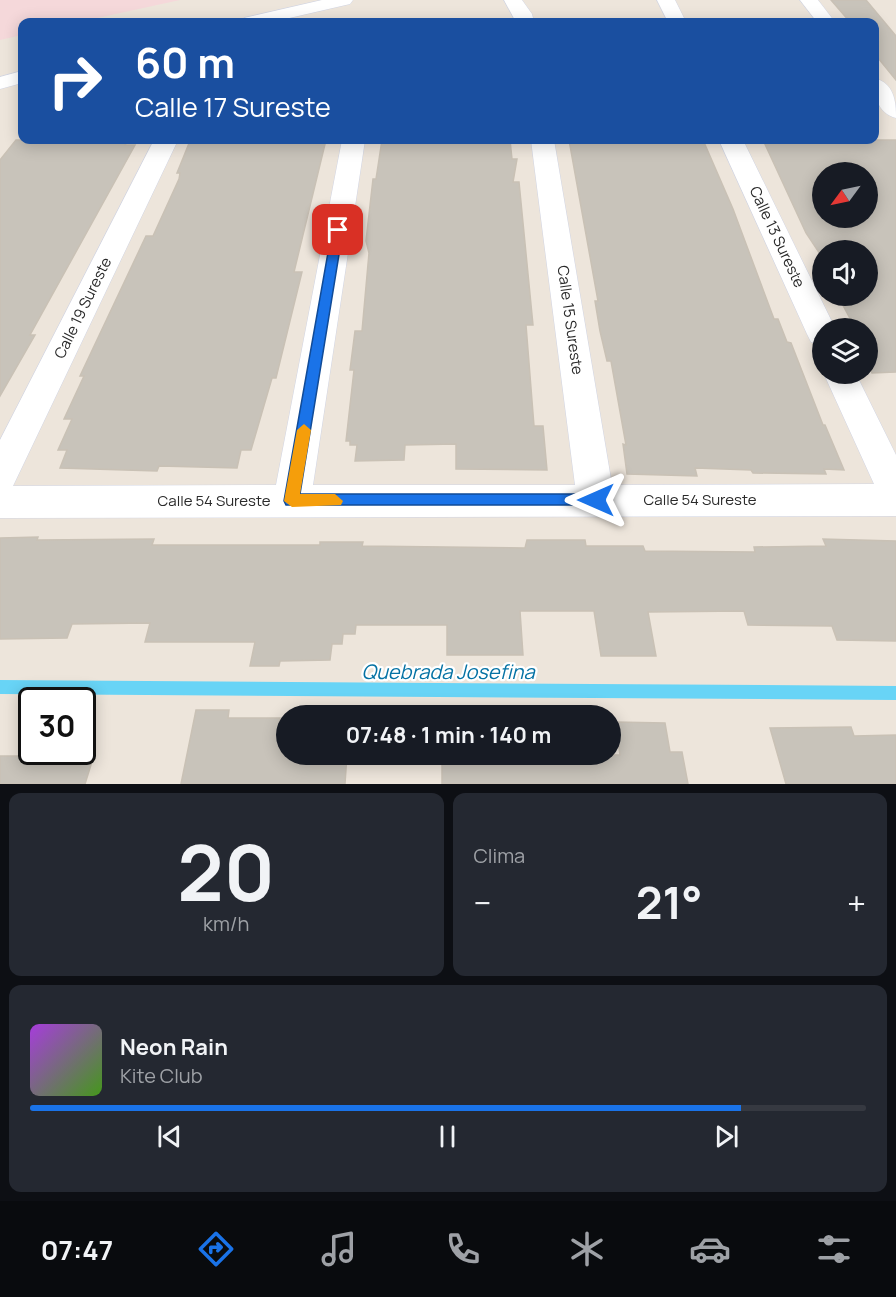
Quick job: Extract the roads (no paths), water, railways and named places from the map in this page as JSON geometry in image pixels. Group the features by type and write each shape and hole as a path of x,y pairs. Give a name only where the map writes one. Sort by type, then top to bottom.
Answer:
{"street":[{"path":"268,18 344,0"},
{"path":"513,0 524,18"},
{"path":"666,0 674,18"},
{"path":"809,0 823,18"},
{"path":"320,6 336,18"},
{"path":"0,83 18,79"},
{"path":"879,90 896,111"},
{"name":"Calle 19 Sureste","path":"0,476 164,144"},
{"path":"292,501 352,144"},
{"name":"Calle 15 Sureste","path":"544,144 596,500"},
{"name":"Calle 13 Sureste","path":"733,144 814,318"},
{"path":"845,384 896,493"},
{"name":"Calle 54 Sureste","path":"0,502 896,500"}],"waterway":[{"name":"Quebrada Josefina","path":"0,687 896,693"}]}
